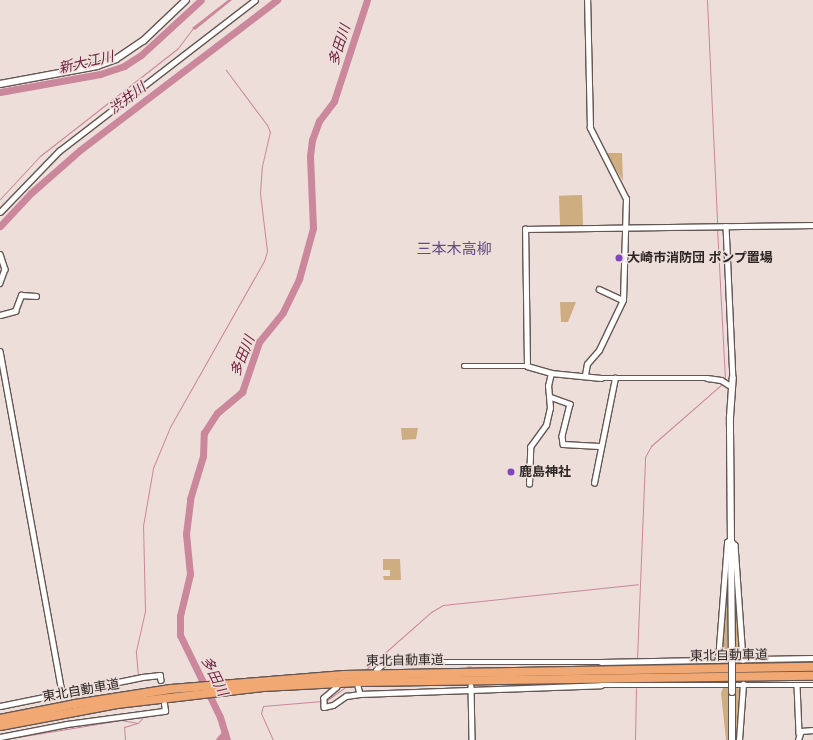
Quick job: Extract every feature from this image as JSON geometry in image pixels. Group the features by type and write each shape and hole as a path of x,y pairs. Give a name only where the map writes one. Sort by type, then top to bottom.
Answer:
{"highway":[{"name":"東北自動車道","path":"0,719 82,702 367,673 813,667"},
{"name":"東北自動車道","path":"226,687 813,676"},
{"name":"東北自動車道","path":"2,732 76,710 172,693"}],"street":[{"path":"0,84 97,66 116,59 143,41 186,0"},
{"path":"0,212 59,151 255,0"},
{"path":"585,375 587,364 599,350 623,300 626,195 590,128 587,0"},
{"path":"527,366 525,229 813,224"},
{"path":"724,226 733,378 730,385 732,740"},
{"path":"0,254 5,269 0,283"},
{"path":"599,290 623,300"},
{"path":"0,315 15,311 21,295 36,296"},
{"path":"0,351 62,692"},
{"path":"464,366 527,366 551,373 615,378 707,378 721,380 730,385"},
{"path":"529,484 530,447 546,425 551,397 548,386 551,373"},
{"path":"594,483 599,446 607,426 615,378"},
{"path":"551,397 570,404 562,436 562,444 599,446"},
{"path":"730,540 734,545 743,660"},
{"path":"718,660 728,542 730,540"},
{"path":"376,670 384,662 601,664 813,658"},
{"path":"0,706 62,692 160,675 161,680"},
{"path":"359,684 360,694"},
{"path":"336,685 324,701 324,707 331,706 346,696 471,686 601,684 813,685"},
{"path":"739,740 743,684"},
{"path":"797,685 798,740"},
{"path":"471,686 472,740"},
{"path":"2,732 165,711 164,704"},
{"path":"799,733 813,730"}],"shaded area":[{"path":"228,0 232,0 195,30 192,28"},
{"path":"606,153 622,153 623,181"},
{"path":"582,195 583,226 560,227 559,196"},
{"path":"560,302 576,302 568,322 561,322"},
{"path":"401,428 418,428 416,439 402,440"},
{"path":"728,548 730,658 723,656 720,652"},
{"path":"733,548 741,655 735,658"},
{"path":"383,559 400,559 401,580 384,580 383,576 390,576 390,570 383,570"},
{"path":"730,687 729,740 726,740 721,693 723,688"},
{"path":"734,687 738,688 741,692 737,740 734,740"}],"waterway":[{"name":"新大江川","path":"0,92 100,74 124,66 141,55 201,0"},
{"name":"渋井川","path":"0,226 31,193 80,150 277,0"},
{"name":"多田川","path":"227,740 220,717 180,635 180,616 190,574 186,534 190,499 203,456 204,433 217,413 242,392 259,342 283,312 299,279 313,228 310,156 312,140 319,121 334,101 367,0"},
{"path":"707,0 717,224"},
{"path":"0,199 40,156 178,48 193,28"},
{"path":"138,676 136,651 145,611 143,526 153,468 170,427 264,261 267,251 260,193 262,166 270,132 267,125 226,70"},
{"path":"717,227 725,380"},
{"path":"637,659 645,457 651,446 722,384"},
{"path":"363,672 431,612 443,605 638,584"},
{"path":"326,701 345,687"},
{"path":"635,740 636,688"},
{"path":"273,740 261,713 263,706 322,701"},
{"path":"0,740 121,720 138,723 144,716"},
{"path":"125,740 124,727 137,723"},
{"name":"多田川","path":"219,740 225,733"}],"tunnel":[{"path":"470,666 470,674"}],"place":[{"name":"大崎市消防団 ポンプ置場","path":"619,258"},
{"name":"鹿島神社","path":"511,472"}],"district":[{"name":"三本木高柳","path":"454,250"}]}
